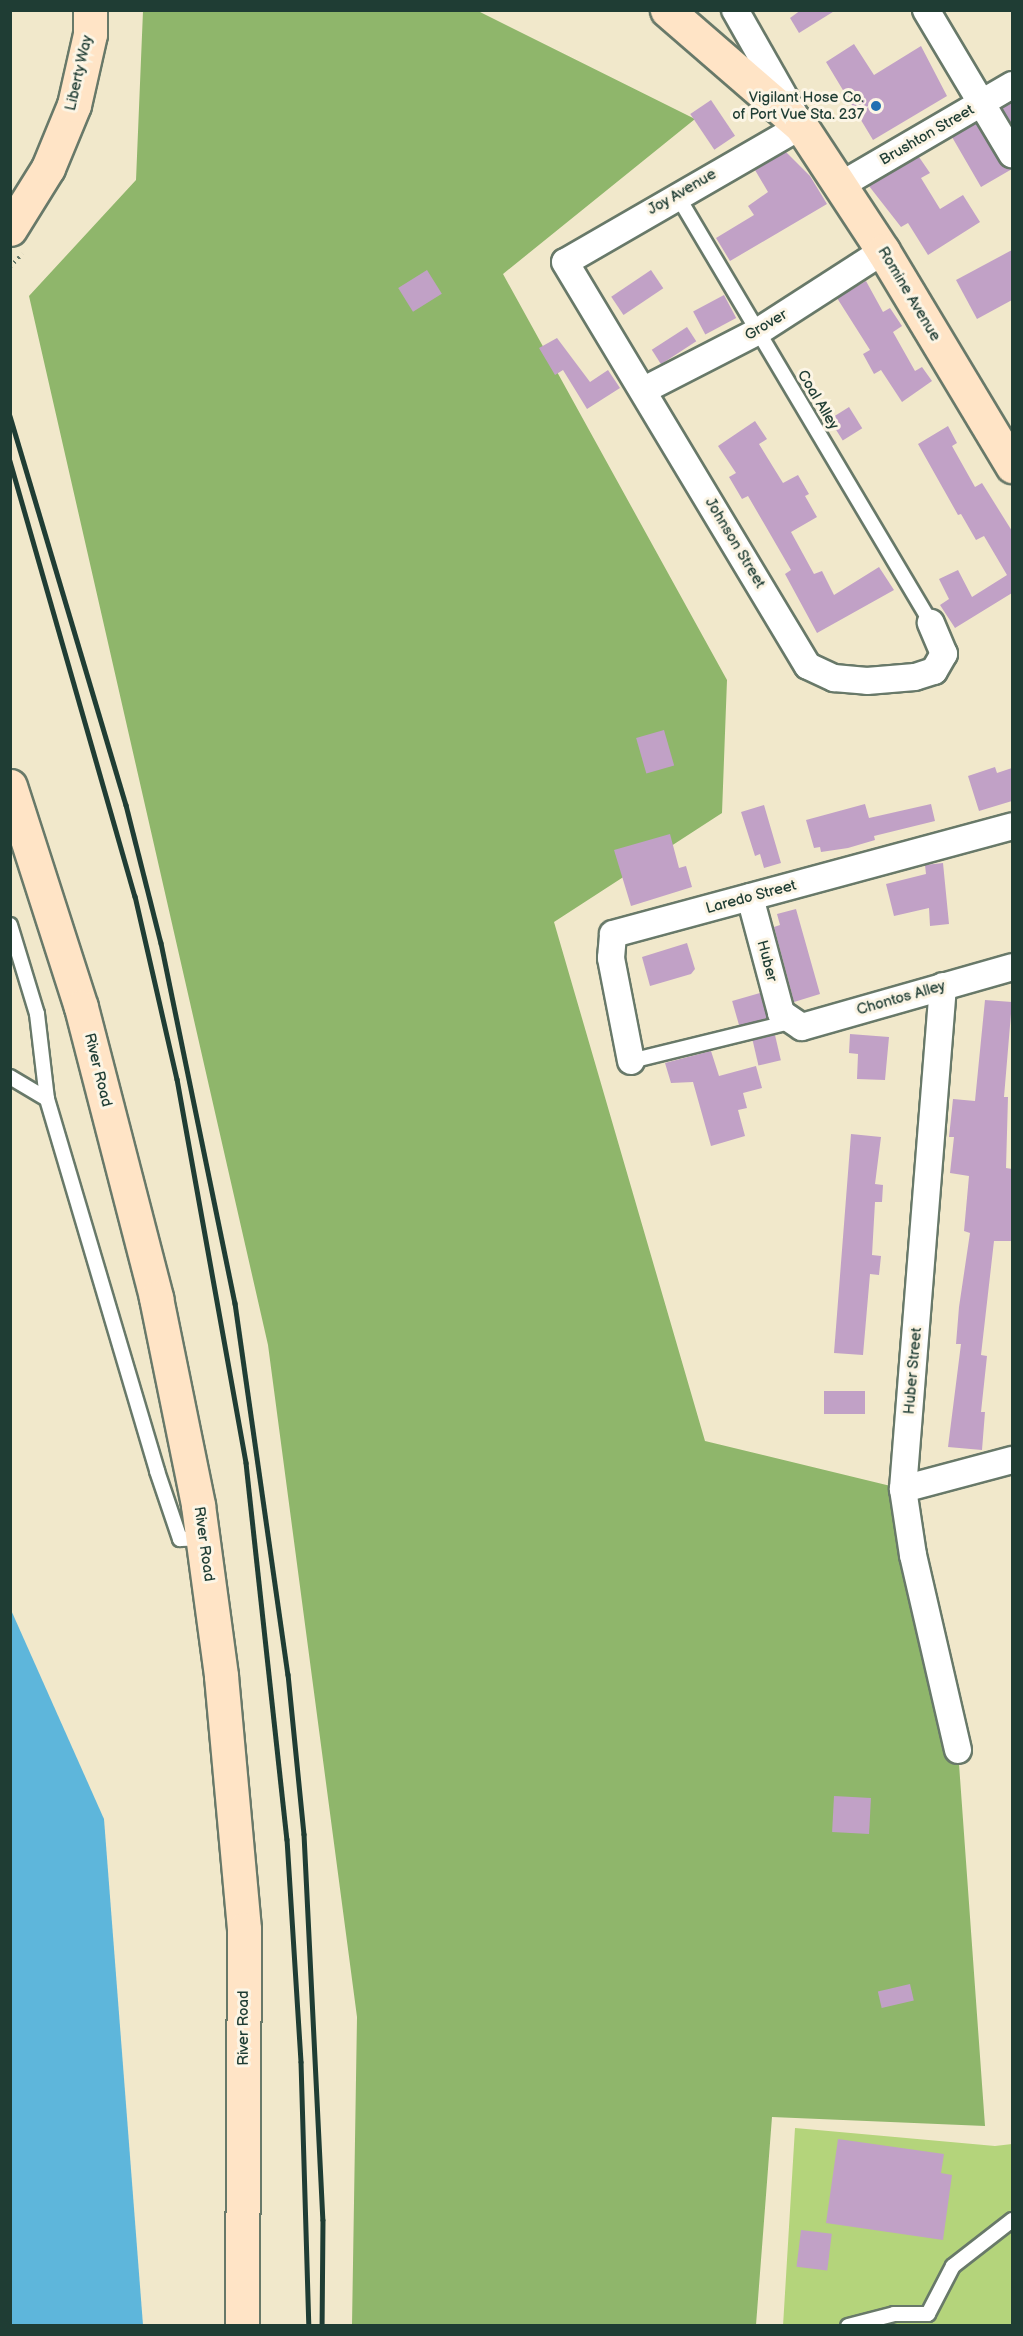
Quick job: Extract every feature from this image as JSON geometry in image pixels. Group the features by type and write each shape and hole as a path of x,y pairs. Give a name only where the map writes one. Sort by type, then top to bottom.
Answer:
{"street":[{"name":"Liberty Way","path":"10,229 48,168 74,105 90,34 90,10"},
{"name":"Romine Avenue","path":"667,10 801,126"},
{"name":"Romine Avenue","path":"735,10 801,126 883,251 1012,466"},
{"path":"926,10 1012,154"},
{"name":"Brushton Street","path":"841,185 1012,85"},
{"name":"Joy Avenue","path":"565,262 677,195 801,126"},
{"name":"Grover","path":"644,390 759,331 883,251"},
{"name":"Johnson Street","path":"565,262 808,666 834,678 867,681 915,677 934,671 944,654 931,622"},
{"name":"River Road","path":"10,786 81,1007 151,1276 203,1538 221,1676 244,1929 242,2325"},
{"name":"Laredo Street","path":"631,1060 611,958 613,934 1012,826"},
{"name":"Huber","path":"750,897 781,1013 790,1022"},
{"name":"Chontos Alley","path":"790,1022 802,1027 1012,967"},
{"name":"Huber Street","path":"943,987 903,1489 913,1555 958,1750"},
{"path":"903,1489 1012,1460"}],"lane":[{"name":"Coal Alley","path":"677,195 931,622"},
{"path":"10,925 37,1014 47,1099 180,1539 203,1538"},
{"path":"631,1060 790,1022"},
{"path":"10,1077 47,1099"},
{"path":"848,2325 894,2314 928,2314 953,2266 1012,2220"}],"green space":[{"path":"143,11 478,11 695,119 503,274 727,680 722,813 554,922 705,1441 903,1489 958,1750 985,2126 772,2117 756,2325 352,2325 357,2017 268,1345 29,296 136,180"},
{"path":"795,2128 995,2146 1012,2144 1012,2325 783,2326"}],"water":[{"path":"11,1610 104,1819 143,2325 11,2325"}],"building":[{"path":"801,10 836,10 799,33 790,18"},
{"path":"854,44 874,75 921,46 947,96 873,140 826,62"},
{"path":"711,100 735,136 714,150 690,114"},
{"path":"1012,102 1012,126 1002,108"},
{"path":"976,123 999,162 1012,169 981,187 952,137"},
{"path":"786,152 810,176 827,204 730,261 716,238 754,215 748,206 768,192 755,170"},
{"path":"919,157 930,173 921,178 940,209 963,195 980,222 928,255 908,223 901,227 869,186"},
{"path":"1012,250 1012,300 977,319 956,280"},
{"path":"427,270 442,294 413,312 398,288"},
{"path":"651,270 663,288 624,315 611,297"},
{"path":"866,281 883,312 890,308 902,326 893,332 915,371 922,367 932,381 902,402 881,370 874,374 863,354 870,350 837,298"},
{"path":"724,295 736,318 705,334 693,311"},
{"path":"687,327 696,341 661,364 652,350"},
{"path":"557,338 590,382 608,370 620,388 587,409 563,370 555,375 539,348"},
{"path":"849,407 862,428 843,440 829,419"},
{"path":"755,421 767,439 759,444 783,483 798,475 809,494 805,496 817,517 791,532 814,574 822,571 834,595 879,567 894,590 817,633 785,574 791,570 748,496 742,499 729,477 736,473 718,446"},
{"path":"948,426 957,443 952,446 975,487 982,483 1012,531 1012,593 955,628 940,605 949,599 939,579 958,570 972,597 1007,575 984,536 976,540 961,514 958,515 918,444"},
{"path":"664,730 674,766 646,774 636,738"},
{"path":"995,767 997,773 1012,768 1012,801 979,811 968,776"},
{"path":"865,804 869,818 931,804 935,821 874,836 875,840 848,848 821,852 820,847 814,848 806,820"},
{"path":"764,805 781,863 764,868 760,854 755,856 741,812"},
{"path":"670,834 679,868 686,866 692,887 631,906 614,850"},
{"path":"943,863 949,924 930,926 929,908 894,916 886,884 926,874 925,865"},
{"path":"796,909 820,994 794,1002 774,927 780,925 777,914"},
{"path":"687,943 695,969 691,974 650,986 642,957"},
{"path":"760,993 767,1018 739,1026 732,1001"},
{"path":"985,1000 1012,1002 1004,1097 1008,1097 1006,1168 1012,1169 1012,1241 994,1241 981,1355 987,1356 981,1412 985,1412 982,1450 948,1447 961,1344 956,1344 959,1307 970,1233 964,1231 969,1176 950,1173 954,1137 949,1137 953,1099 975,1101"},
{"path":"850,1034 889,1037 885,1080 857,1079 858,1054 849,1053"},
{"path":"775,1035 781,1060 758,1066 753,1040"},
{"path":"711,1051 719,1076 756,1066 762,1088 743,1093 747,1108 738,1110 745,1136 711,1146 693,1082 671,1083 665,1063"},
{"path":"851,1134 881,1137 875,1184 883,1185 882,1202 875,1202 872,1255 881,1256 879,1275 870,1274 863,1355 834,1353"},
{"path":"824,1391 865,1391 865,1414 824,1414"},
{"path":"834,1796 871,1798 869,1834 832,1832"},
{"path":"910,1984 914,2001 882,2008 878,1991"},
{"path":"838,2139 944,2154 941,2173 952,2175 943,2240 826,2223"},
{"path":"801,2230 832,2234 827,2271 796,2267"}],"railway":[{"path":"10,416 126,805 161,943 235,1303 288,1674 304,1834 323,2220 322,2326"},
{"path":"10,461 135,896 177,1079 246,1463 287,1839 301,2062 309,2326"}],"place":[{"name":"Vigilant Hose Co. of Port Vue Sta. 237","path":"876,106"}]}
